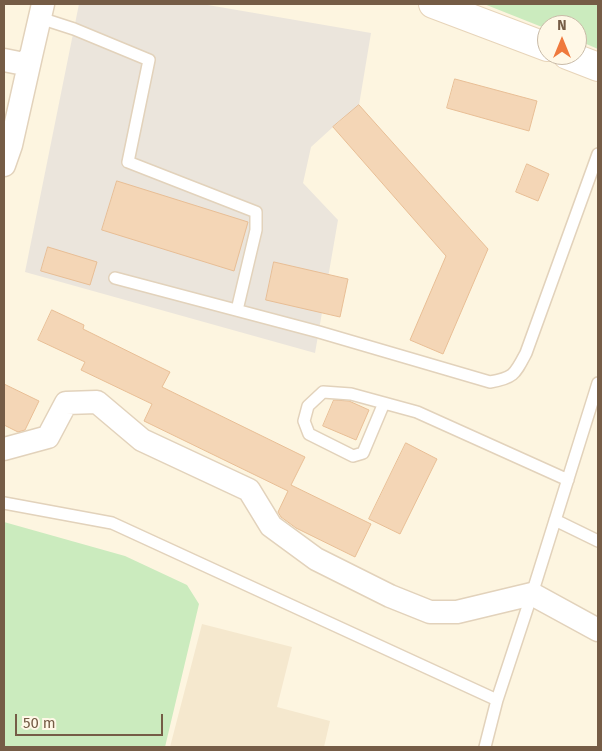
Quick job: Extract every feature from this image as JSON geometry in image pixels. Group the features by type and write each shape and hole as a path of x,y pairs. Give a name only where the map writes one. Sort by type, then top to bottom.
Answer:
{"main road":[{"path":"433,4 537,43"}],"street":[{"path":"4,165 11,145 11,122 31,56 41,11"},
{"path":"4,60 24,64 31,56"},
{"path":"4,449 48,437 66,404 97,402 142,440 249,490 271,526 316,558 390,596 430,612 458,612 532,594 598,630"}],"lane":[{"path":"41,11 74,29 149,60 128,162 256,212 256,230 237,310"},
{"path":"115,278 319,332 490,382 505,380 516,372 526,353 598,154"},
{"path":"485,747 498,700 598,383"},
{"path":"384,403 363,453 353,456 309,434 304,422 308,406 323,392 351,394 384,403 417,412 568,480"},
{"path":"4,502 112,523 498,700"},
{"path":"555,520 598,541"}],"shaded area":[{"path":"79,4 202,4 371,33 359,105 444,200 430,213 344,117 311,147 303,183 338,220 315,353 25,272"},
{"path":"202,624 292,647 277,707 330,721 324,747 170,747"}],"green space":[{"path":"484,4 598,4 598,49 587,44 587,15 537,15 537,25"},
{"path":"4,522 125,556 187,585 199,604 165,747 4,747"}],"building":[{"path":"455,79 537,101 529,131 447,108"},
{"path":"359,105 488,249 443,354 410,340 446,256 333,127"},
{"path":"527,164 549,174 538,201 516,192"},
{"path":"117,181 248,222 234,271 102,230"},
{"path":"48,247 97,262 90,285 41,271"},
{"path":"274,262 348,279 340,317 266,300"},
{"path":"52,310 84,325 83,329 170,372 162,387 305,457 291,485 371,524 355,557 296,528 281,517 278,512 288,491 144,421 152,404 81,370 85,362 38,340"},
{"path":"4,384 39,401 25,430 18,432 4,425"},
{"path":"334,400 349,401 369,410 356,440 323,426"},
{"path":"406,443 437,459 400,534 369,519"}]}
